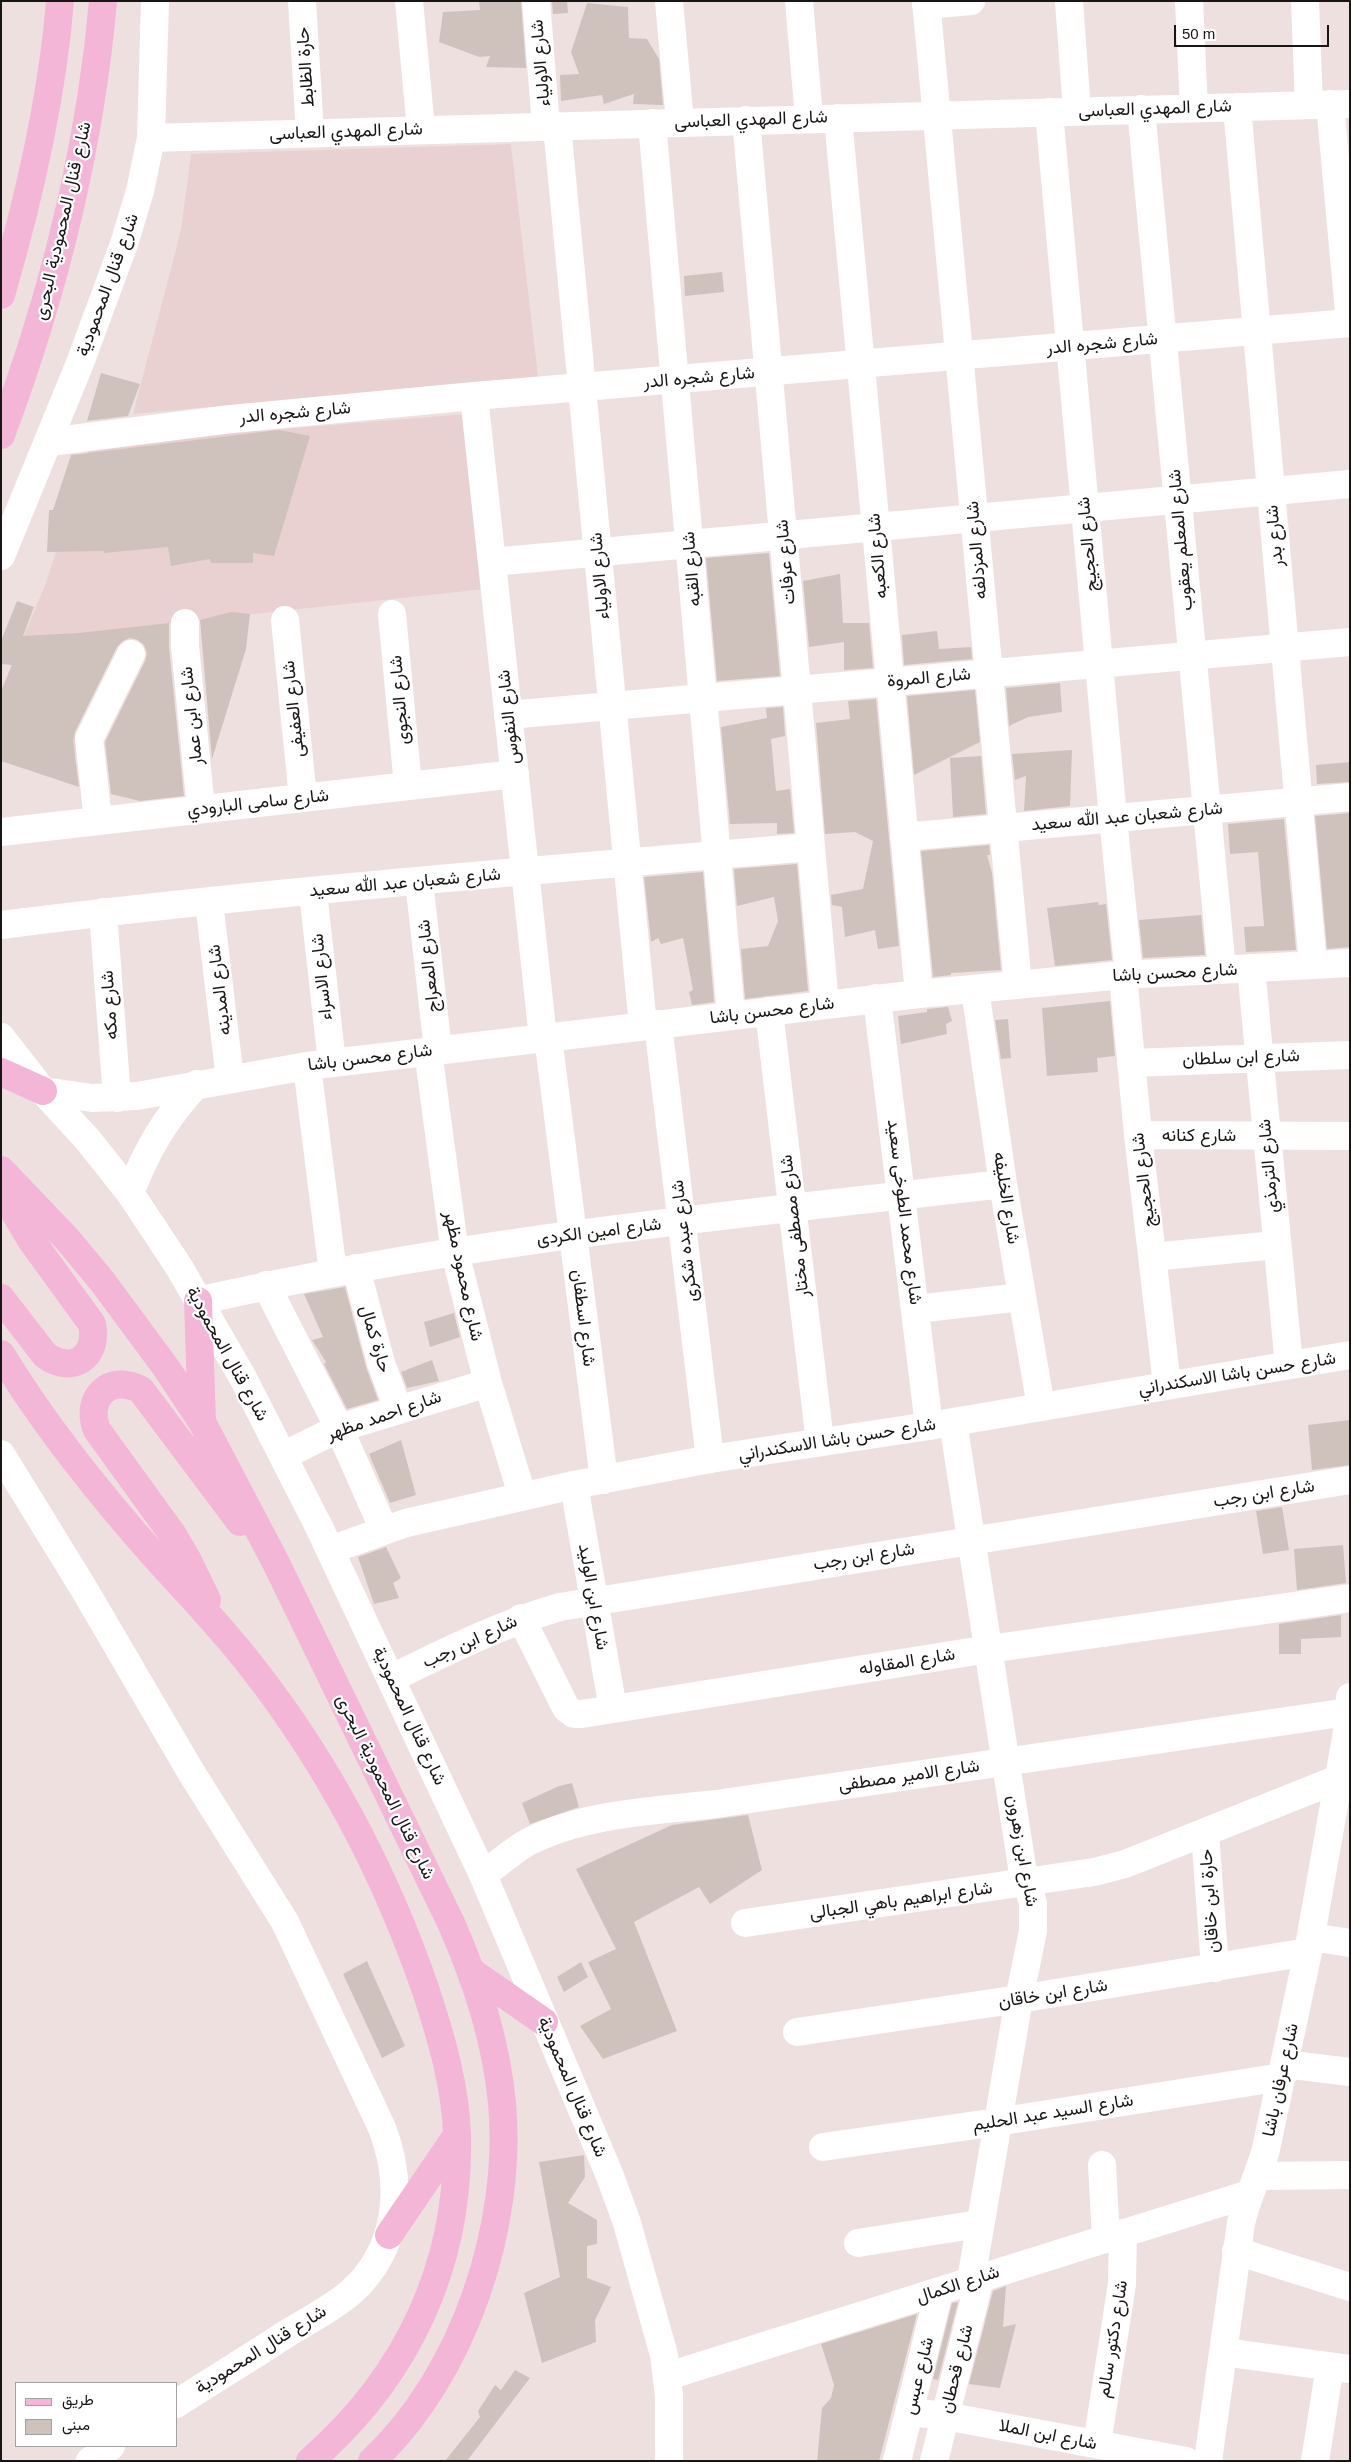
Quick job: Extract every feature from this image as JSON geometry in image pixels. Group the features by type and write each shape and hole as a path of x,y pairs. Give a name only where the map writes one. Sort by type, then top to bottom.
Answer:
{"main road":[{"path":"1,295 26,205 40,142 51,78 60,1"},
{"name":"شارع قنال المحمودية البحرى","path":"1,435 34,340 75,182 87,117 102,1"},
{"path":"1,1072 43,1091"},
{"name":"شارع قنال المحمودية البحرى","path":"1,1170 67,1239 102,1281 156,1354 202,1422 276,1562 452,1925 472,1972 494,2050 502,2103 501,2175 490,2242 478,2289 447,2360 428,2394 405,2425 372,2461"},
{"path":"1,1189 31,1240 92,1324 94,1335 92,1346 86,1356 76,1362 65,1364 54,1361 45,1355 1,1298"},
{"path":"198,1300 202,1422"},
{"path":"1,1354 56,1437 106,1499 218,1624 287,1714 346,1810 373,1862 397,1915 438,2026 447,2066 457,2135 451,2218 442,2259 429,2298 412,2336 391,2373 366,2406 338,2437 310,2461"},
{"path":"218,1624 187,1559 173,1535 97,1430 92,1412 99,1395 114,1385 124,1384 141,1390 226,1505 276,1562"},
{"path":"472,1972 544,2022"},
{"path":"389,2235 457,2135"}],"street":[{"name":"شارع قنال المحمودية","path":"1,556 49,442 124,244 140,191 151,138 155,1"},
{"name":"حارة الظابط","path":"302,1 310,133"},
{"path":"409,1 421,129"},
{"name":"شارع الاولياء","path":"536,1 582,387 627,862 650,1025"},
{"path":"669,1 680,122"},
{"path":"799,1 809,118"},
{"path":"926,3 971,1"},
{"path":"1069,1 1077,111"},
{"path":"1188,1 1194,108"},
{"path":"1305,1 1329,104 1350,323"},
{"name":"شارع المزدلفه","path":"926,3 1018,985"},
{"name":"شارع المهدي العباسى","path":"151,138 1329,104"},
{"name":"شارع بدر","path":"1237,107 1313,965"},
{"name":"شارع المعلم يعقوب","path":"1140,109 1222,970"},
{"name":"شارع الحجيج","path":"1049,112 1126,975 1131,1063 1167,1385"},
{"name":"شارع الكعبه","path":"838,118 919,994"},
{"name":"شارع عرفات","path":"746,120 825,1004"},
{"name":"شارع القبه","path":"652,123 731,1015"},
{"name":"شارع شجره الدر","path":"49,442 231,419 474,396 1350,323"},
{"name":"شارع النفوس","path":"474,396 525,871 546,1037"},
{"path":"492,562 1350,484"},
{"name":"شارع النجوى","path":"392,614 408,786"},
{"name":"شارع العفيفى","path":"286,620 303,798"},
{"name":"شارع ابن عمار","path":"185,623 201,809"},
{"name":"شارع المروة","path":"508,715 1350,642"},
{"path":"98,820 89,739 131,654"},
{"name":"شارع سامى البارودي","path":"1,832 515,774"},
{"name":"شارع شعبان عبد الله سعيد","path":"904,837 1350,797"},
{"name":"شارع شعبان عبد الله سعيد","path":"1,925 103,912 525,871 810,847"},
{"name":"شارع المعراج","path":"419,882 433,1051"},
{"name":"شارع الاسراء","path":"313,892 320,1064 344,1270"},
{"name":"شارع المدينه","path":"209,902 230,1079"},
{"name":"شارع مكه","path":"103,912 117,1098"},
{"name":"شارع محسن باشا","path":"43,1091 92,1098 117,1098 158,1093 197,1084 320,1064 877,998 1126,975 1350,963"},
{"name":"شارع الترمذي","path":"1250,968 1289,1365"},
{"name":"شارع الخليفه","path":"975,989 1003,1184 1041,1407"},
{"name":"شارع محمد الطوخى سعيد","path":"877,998 916,1309 941,1424"},
{"name":"شارع مصطفى مختار","path":"769,1011 820,1442"},
{"name":"شارع عبده شكرى","path":"650,1025 682,1222 710,1459"},
{"name":"شارع اسطفان","path":"546,1037 604,1480"},
{"name":"شارع قنال المحمودية","path":"1,1038 43,1091 88,1140 130,1193 179,1267 243,1378 392,1678 483,1875 592,2131 627,2223 668,2376 669,2461"},
{"name":"شارع محمود مظهر","path":"433,1051 455,1253 488,1383 522,1495"},
{"name":"شارع ابن سلطان","path":"1131,1063 1350,1054"},
{"path":"130,1193 157,1134 197,1084"},
{"name":"شارع كنانه","path":"1138,1136 1350,1136"},
{"name":"شارع امين الكردى","path":"198,1300 344,1270 572,1235 1003,1184"},
{"path":"1152,1257 1276,1245"},
{"name":"حارة كمال","path":"344,1270 373,1335 398,1409"},
{"path":"266,1285 339,1428 384,1530"},
{"path":"916,1309 1022,1297"},
{"name":"شارع حسن باشا الاسكندراني","path":"330,1550 384,1530 522,1495 710,1459 941,1424 1350,1355"},
{"name":"شارع احمد مظهر","path":"283,1456 339,1428 488,1383"},
{"name":"شارع ابن زهرون","path":"941,1424 972,1540 1022,1867 1029,1883 1033,1902 1033,1931 979,2224 975,2279"},
{"name":"شارع قنال المحمودية","path":"1,1454 84,1589 171,1740 298,1946 389,2146 396,2182 396,2200 389,2235 378,2258 363,2280 338,2302 178,2403"},
{"name":"شارع ابن رجب","path":"392,1678 521,1618 593,1600 1350,1480"},
{"name":"شارع ابن الوليد","path":"574,1485 613,1709"},
{"name":"شارع المقاوله","path":"521,1618 570,1712 582,1714 989,1649 1350,1598"},
{"name":"شارع الامير مصطفى","path":"483,1875 529,1842 589,1822 619,1816 716,1804 1007,1761 1348,1721"},
{"name":"شارع عرفان باشا","path":"1208,2461 1241,2223 1254,2185 1283,2070 1310,1944 1348,1721"},
{"name":"شارع ابراهيم باهي الجبالى","path":"745,1923 1094,1872 1125,1864 1338,1779"},
{"name":"حارة ابن خاقان","path":"1205,1833 1215,1968"},
{"name":"شارع ابن خاقان","path":"798,2032 1019,2000 1215,1968 1310,1944 1350,1943"},
{"name":"شارع السيد عبد الحليم","path":"824,2147 997,2122 1283,2070 1350,2072"},
{"name":"شارع دكتور سالم","path":"1096,2444 1122,2284 1102,2165"},
{"name":"شارع الكمال","path":"668,2376 1114,2236 1254,2185 1350,2175"},
{"path":"858,2243 979,2224"},
{"path":"1236,2250 1350,2287"},
{"name":"شارع قحطان","path":"934,2461 975,2279"},
{"name":"شارع عبس","path":"897,2461 939,2292"},
{"path":"1223,2352 1340,2368 1315,2461"},
{"name":"شارع ابن الملا","path":"910,2412 945,2416 1186,2461"},
{"path":"90,2461 111,2447"}],"shaded area":[{"path":"511,144 538,377 133,414 181,230 191,154"},
{"path":"466,414 485,589 69,634 76,756 1,761 1,690 46,583 90,445"}],"building":[{"path":"479,1 521,1 526,68 486,67 490,56 479,57 439,42 443,12 480,10"},
{"path":"552,1 567,1 568,13 553,14"},
{"path":"587,3 628,7 629,38 647,39 659,59 663,105 633,104 634,94 604,104 602,95 561,101 560,75 579,74 571,52"},
{"path":"722,272 724,292 685,296 684,276"},
{"path":"101,373 140,384 128,416 87,421"},
{"path":"279,430 310,436 274,556 253,553 253,563 211,563 210,559 171,566 168,547 104,553 104,551 47,552 49,510 53,510 71,455"},
{"path":"769,553 780,676 717,681 706,558"},
{"path":"840,574 843,623 869,623 873,668 844,670 844,642 809,647 803,581"},
{"path":"17,601 34,607 23,636 78,633 169,623 169,647 184,796 140,801 111,794 105,742 145,661 147,653 144,645 138,640 130,638 123,641 117,647 75,732 73,741 79,787 1,761 1,692 12,665 1,664 1,641"},
{"path":"231,612 250,614 246,649 212,759 200,620"},
{"path":"937,631 939,649 971,647 972,659 904,665 902,635"},
{"path":"1060,683 1062,712 1028,717 1009,726 1006,688"},
{"path":"975,690 980,742 914,775 907,696"},
{"path":"876,699 899,946 878,949 875,930 845,937 842,907 832,905 831,895 863,889 873,841 855,832 825,834 816,723 850,719 848,701"},
{"path":"783,707 785,736 771,739 776,791 790,789 794,833 777,834 777,823 730,824 721,727 767,718 766,708"},
{"path":"1072,750 1070,806 1024,811 1026,776 1015,780 1012,754"},
{"path":"981,756 986,814 953,817 950,758"},
{"path":"1350,762 1350,782 1317,784 1316,765"},
{"path":"1350,813 1350,947 1327,949 1315,816"},
{"path":"1284,819 1296,950 1246,952 1244,927 1264,926 1258,852 1230,854 1228,824"},
{"path":"989,845 990,855 987,855 992,873 1001,970 951,973 951,975 933,977 921,851"},
{"path":"797,864 808,991 745,999 741,949 768,946 778,921 774,897 737,906 734,869"},
{"path":"703,872 714,1002 692,1005 689,992 693,990 683,938 661,944 658,938 651,942 644,877"},
{"path":"1098,902 1099,905 1106,904 1112,960 1055,966 1047,908"},
{"path":"1201,915 1205,955 1143,958 1139,920"},
{"path":"1110,1001 1115,1056 1097,1058 1098,1072 1047,1076 1042,1008"},
{"path":"948,1007 952,1021 946,1024 947,1034 901,1044 898,1016 927,1012 927,1009"},
{"path":"1008,1019 1011,1058 1001,1059 995,1020"},
{"path":"345,1287 366,1367 378,1400 347,1409 324,1364 326,1362 312,1340 323,1337 304,1294"},
{"path":"454,1313 460,1337 430,1347 424,1322"},
{"path":"432,1360 439,1381 407,1388 401,1372"},
{"path":"1350,1420 1350,1465 1312,1470 1308,1425"},
{"path":"401,1440 416,1495 390,1503 369,1454"},
{"path":"1282,1507 1289,1550 1263,1554 1256,1511"},
{"path":"1343,1545 1346,1583 1297,1590 1294,1549"},
{"path":"386,1547 401,1578 393,1583 399,1598 374,1604 358,1557"},
{"path":"1341,1615 1341,1637 1301,1639 1301,1654 1279,1654 1279,1624"},
{"path":"572,1783 579,1807 530,1824 522,1803 559,1786"},
{"path":"748,1815 762,1870 710,1904 699,1887 634,1922 677,2031 603,2059 580,2026 611,2009 588,1962 616,1949 576,1869 672,1825"},
{"path":"367,1961 405,2046 382,2058 343,1974"},
{"path":"581,1962 588,1977 564,1992 557,1977"},
{"path":"584,2155 585,2177 568,2203 597,2220 597,2244 587,2246 587,2278 611,2287 595,2320 596,2342 542,2363 524,2293 560,2277 539,2162"},
{"path":"1006,2286 1003,2327 1016,2324 1000,2388 969,2384 993,2291"},
{"path":"958,2302 938,2380 933,2379 952,2303"},
{"path":"917,2314 879,2461 817,2461 822,2408 831,2398 834,2385 821,2344"},
{"path":"515,2370 530,2378 467,2461 445,2461 480,2417 478,2411 495,2385 501,2390"}]}
